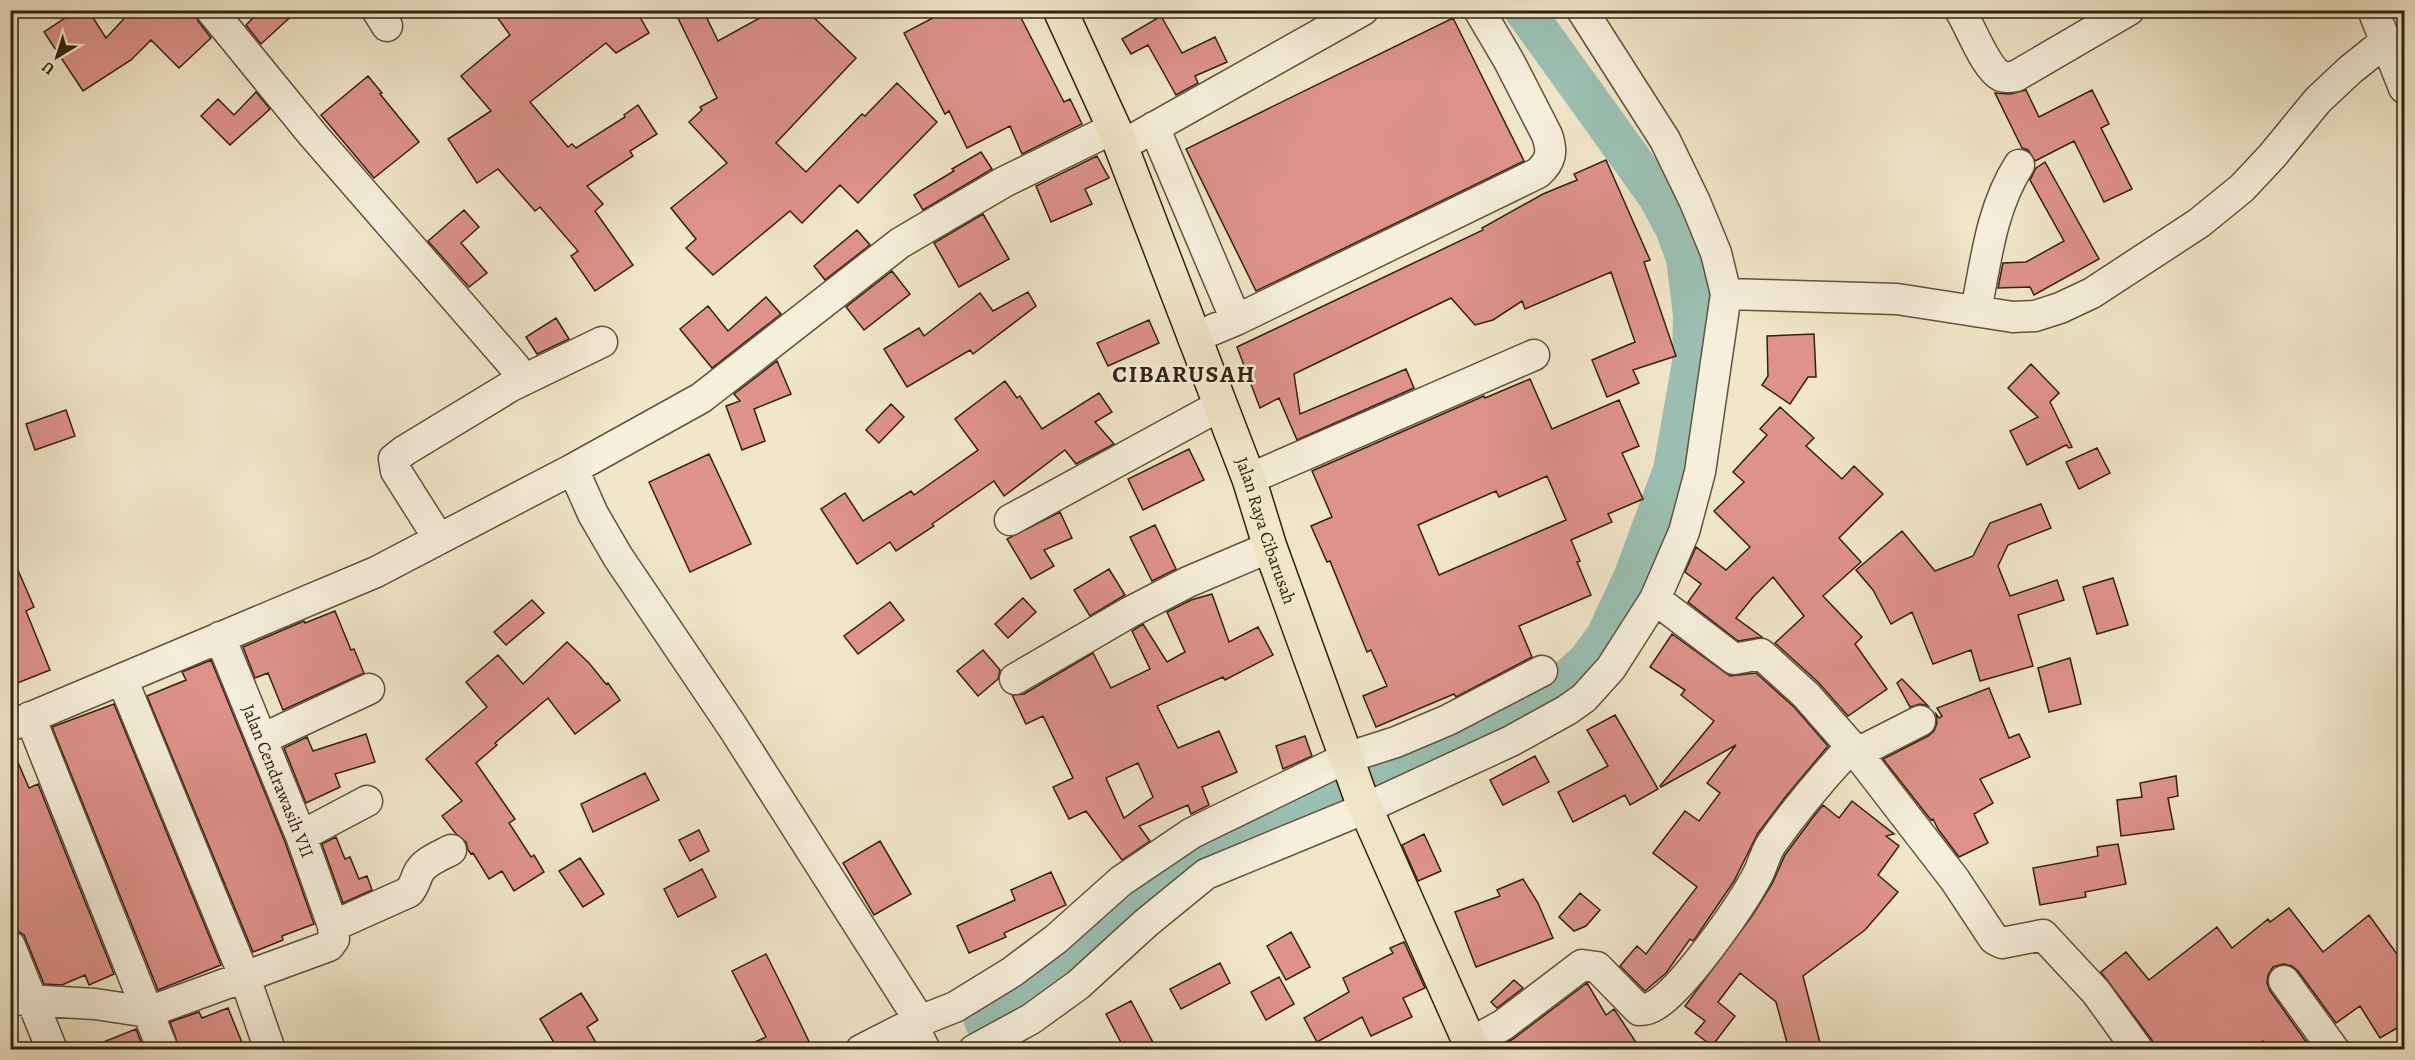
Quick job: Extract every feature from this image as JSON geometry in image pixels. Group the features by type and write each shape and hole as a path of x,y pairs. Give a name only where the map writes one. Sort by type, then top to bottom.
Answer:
{"main road":[{"name":"Jalan Raya Cibarusah","path":"1060,10 1117,137 1249,479 1270,547 1364,803 1472,1046"}],"street":[{"path":"211,10 321,144 515,367 517,379 512,386"},
{"path":"162,1050 148,1012 17,719 122,678 376,572 573,469 701,398 900,243 1004,182 1117,137 1154,127 1363,10"},
{"path":"1193,338 1236,320 1538,173 1545,166 1551,157 1552,148 1547,135 1509,61 1479,10"},
{"path":"861,1050 918,1032 1012,972 1056,939 1121,881 1196,853 1364,803 1511,741 1584,698 1611,668 1655,599 1684,531 1700,472 1726,294 1716,253 1695,202 1665,140 1582,10"},
{"path":"1962,11 1992,69 2001,76 2007,77 2016,76 2128,10"},
{"path":"2373,10 2404,88"},
{"path":"1726,294 1897,299 2013,317 2035,316 2060,308 2092,293 2199,224 2242,188 2318,100 2385,42"},
{"path":"1154,127 1236,320"},
{"path":"1976,311 1989,240 2000,201 2019,165"},
{"path":"439,539 396,471 394,459 512,386 602,342"},
{"path":"1249,479 1534,355"},
{"path":"1010,520 1220,406"},
{"path":"573,469 593,514 618,557 732,726 918,1032"},
{"path":"1015,679 1178,587 1270,547"},
{"path":"1655,599 1734,659 1763,655 1806,695 1854,750 1955,880 1996,942 2002,943 2044,935 2096,992 2138,1050"},
{"name":"Jalan Cendrawasih VII","path":"220,637 301,836 333,926"},
{"path":"974,1050 1031,1019 1078,985 1146,923 1196,853 1261,798 1423,731 1519,685 1542,671"},
{"path":"122,678 245,978 270,1050"},
{"path":"262,739 369,689"},
{"path":"1472,1046 1582,965 1596,967 1639,1010 1651,1008 1668,996 1740,906 1776,837 1854,750 1920,721"},
{"path":"301,836 367,801"},
{"path":"21,999 148,1012 329,946 334,939 333,926 409,892 419,872 434,859 451,850"},
{"path":"10,946 21,999 52,1050"},
{"path":"2284,981 2334,1050"}],"building":[{"path":"77,10 88,10 106,38 132,10 194,10 198,21 211,38 179,68 151,40 131,60 83,91 44,32"},
{"path":"261,10 298,10 261,44 246,25"},
{"path":"492,10 636,10 649,33 616,53 606,43 530,102 568,147 572,144 576,148 625,117 624,115 638,105 657,134 630,151 633,156 587,186 603,204 595,211 633,265 595,291 571,256 578,251 540,207 535,211 498,169 477,183 448,139 491,111 461,76 510,35"},
{"path":"674,10 703,10 718,41 774,10 806,10 856,58 776,143 806,172 862,114 865,116 897,83 937,122 858,203 840,185 802,223 790,211 713,275 686,248 696,239 671,208 727,163 689,122 702,110 700,107 717,98"},
{"path":"948,10 1017,10 1064,102 1070,99 1082,124 1022,154 1010,126 967,148 949,111 945,114 904,33"},
{"path":"1161,16 1182,53 1215,37 1227,62 1195,76 1198,83 1176,95 1148,45 1131,54 1122,39"},
{"path":"1453,18 1524,161 1256,291 1186,149"},
{"path":"368,76 419,142 374,178 321,115"},
{"path":"2026,90 2039,117 2092,90 2109,124 2101,128 2132,189 2104,202 2074,141 2035,161 2028,150 2022,148 1995,93 2010,94"},
{"path":"256,92 270,109 230,145 201,116 218,99 234,115"},
{"path":"981,152 992,169 923,210 914,195"},
{"path":"1097,156 1109,178 1085,189 1092,204 1051,222 1036,186"},
{"path":"1606,160 1650,260 1644,262 1676,356 1633,370 1639,383 1607,397 1592,360 1635,342 1611,272 1525,309 1522,301 1493,320 1475,325 1451,298 1294,374 1300,414 1406,369 1414,388 1297,440 1279,398 1260,408 1237,347 1483,230 1482,228 1543,194 1577,180 1574,174"},
{"path":"2045,162 2099,259 2034,295 2030,287 1998,288 2003,263 2026,262 2064,241 2030,180 2036,168"},
{"path":"464,210 479,227 461,243 487,273 469,287 428,241"},
{"path":"983,214 1009,259 959,287 934,243"},
{"path":"857,230 870,245 825,280 814,266"},
{"path":"892,271 910,294 864,330 846,307"},
{"path":"1028,292 1036,306 973,354 970,350 907,387 884,349 919,328 924,336 980,293 993,311"},
{"path":"766,297 781,314 712,368 680,329 708,306 728,331"},
{"path":"556,318 569,339 537,354 526,337"},
{"path":"1149,320 1159,343 1108,366 1097,343"},
{"path":"1814,334 1816,377 1808,377 1790,404 1762,385 1768,376 1767,336"},
{"path":"777,361 791,394 754,409 765,441 742,450 726,406 740,401 734,394"},
{"path":"2031,364 2059,393 2050,402 2072,447 2069,448 2066,445 2027,465 2010,431 2038,417 2008,388"},
{"path":"1530,379 1552,429 1619,400 1639,446 1622,453 1643,499 1608,514 1612,522 1571,540 1580,561 1577,562 1591,595 1519,626 1532,657 1456,697 1454,694 1376,727 1363,696 1387,686 1371,650 1367,652 1330,561 1327,562 1311,526 1332,517 1312,471 1484,396 1485,398","holes":["1547,476 1566,520 1439,575 1418,525 1496,491 1499,497"]},
{"path":"1005,381 1017,398 1020,396 1042,429 1099,393 1112,412 1095,422 1114,444 1076,464 1065,450 1004,496 994,481 896,551 890,542 857,564 821,509 845,493 863,521 911,491 914,495 978,450 955,419"},
{"path":"891,404 904,417 879,443 866,430"},
{"path":"1780,407 1814,438 1806,446 1842,479 1854,466 1883,494 1839,538 1861,562 1823,596 1862,637 1855,644 1887,689 1848,716 1818,682 1775,643 1804,616 1773,577 1736,618 1762,637 1738,641 1688,602 1701,584 1685,572 1696,547 1726,570 1750,547 1714,511 1744,482 1733,472 1767,435 1760,429"},
{"path":"66,410 75,436 35,450 26,424"},
{"path":"2097,448 2110,473 2079,489 2066,462"},
{"path":"1189,449 1204,480 1143,510 1128,479"},
{"path":"709,454 751,544 690,572 649,482"},
{"path":"2041,504 2051,528 2008,545 1998,566 2010,596 2057,580 2064,600 2018,615 2033,666 1980,681 1971,650 1933,664 1912,612 1891,624 1873,590 1856,570 1902,531 1935,571 1973,556 1990,523"},
{"path":"1060,512 1072,538 1044,550 1054,566 1031,579 1007,539"},
{"path":"1155,525 1176,569 1152,581 1130,537"},
{"path":"10,552 34,607 26,611 50,670 10,686"},
{"path":"1109,569 1125,595 1090,616 1074,590"},
{"path":"2113,578 2128,625 2097,634 2083,587"},
{"path":"1212,594 1229,642 1258,627 1273,655 1225,680 1223,677 1157,706 1178,748 1219,731 1237,772 1202,787 1209,805 1191,814 1188,805 1139,826 1150,841 1122,860 1086,811 1069,819 1053,787 1073,778 1043,716 1026,724 1012,695 1024,694 1093,653 1111,688 1150,669 1132,631 1143,624 1167,662 1185,652 1167,612 1191,600","holes":["1138,763 1153,797 1124,818 1106,778"]},
{"path":"1023,598 1036,612 1008,638 995,624"},
{"path":"532,600 544,613 506,645 494,632"},
{"path":"890,602 904,620 858,654 844,636"},
{"path":"335,611 351,650 354,649 364,673 283,710 268,673 255,678 243,647 304,621 305,623"},
{"path":"1672,634 1730,676 1756,673 1794,707 1828,746 1758,833 1734,881 1696,937 1693,941 1690,939 1666,973 1645,991 1620,966 1637,946 1646,954 1697,887 1653,853 1685,811 1699,821 1720,793 1707,783 1736,745 1660,786 1714,721 1681,695 1685,690 1650,667"},
{"path":"567,642 589,663 606,684 608,683 620,700 575,734 548,698 495,743 497,745 476,763 515,819 509,823 531,857 534,855 544,872 514,891 502,871 489,879 473,853 471,854 468,850 466,842 456,834 442,816 462,801 426,759 487,707 466,682 498,655 523,684"},
{"path":"983,650 1000,670 998,679 978,696 957,671"},
{"path":"2070,658 2081,704 2049,712 2038,668"},
{"path":"211,660 285,842 314,924 282,936 283,940 253,952 147,696 186,680 182,672"},
{"path":"1902,679 1928,706 1920,704 1910,707 1897,683"},
{"path":"1989,688 2009,738 2019,734 2030,757 1980,779 1993,803 1974,814 1988,843 1959,857 1933,819 1931,820 1883,759 1934,731 1937,723 1936,714 1939,718 1942,716 1937,708"},
{"path":"114,704 221,965 158,990 52,727"},
{"path":"1615,715 1658,789 1630,805 1625,795 1573,822 1558,792 1608,766 1587,730"},
{"path":"366,734 375,762 335,774 340,787 306,803 284,748 307,737 313,751"},
{"path":"1305,736 1312,756 1283,769 1276,746"},
{"path":"10,744 29,788 38,784 114,974 89,985 85,975 62,985 44,984 24,935 14,929 10,921"},
{"path":"1535,756 1549,782 1503,805 1490,780"},
{"path":"645,773 659,800 593,832 581,804"},
{"path":"2176,776 2178,796 2168,798 2174,829 2121,836 2117,800 2142,797 2140,783"},
{"path":"1852,801 1894,834 1886,836 1899,846 1878,875 1898,892 1865,930 1803,976 1820,1043 1789,1050 1776,1002 1740,973 1718,1002 1735,1016 1712,1046 1695,1033 1705,1021 1685,1006 1752,916 1772,884 1785,855 1814,816 1823,805 1839,818"},
{"path":"699,830 709,851 690,861 679,840"},
{"path":"1424,834 1441,871 1418,881 1402,845"},
{"path":"336,837 345,859 350,857 359,879 367,876 372,890 343,903 322,844"},
{"path":"880,841 911,894 874,915 843,863"},
{"path":"2118,844 2126,884 2085,892 2086,897 2040,905 2033,868 2098,856 2097,847"},
{"path":"580,858 604,894 583,907 559,871"},
{"path":"702,869 716,897 678,917 664,889"},
{"path":"1051,872 1066,905 1004,933 1006,937 969,953 957,926 1015,900 1011,890"},
{"path":"1523,879 1538,903 1553,938 1476,967 1455,912 1500,896 1497,890"},
{"path":"1580,893 1600,910 1586,926 1574,931 1559,917"},
{"path":"2289,908 2323,952 2369,915 2404,964 2404,1024 2380,1038 2360,1006 2336,1023 2298,971 2292,966 2283,964 2273,967 2268,975 2267,983 2270,991 2312,1050 2270,1050 2263,1041 2252,1050 2155,1050 2152,1040 2101,972 2126,952 2149,980 2217,927 2232,948 2268,919 2270,922"},
{"path":"1291,932 1310,967 1286,980 1267,946"},
{"path":"1404,942 1425,988 1403,998 1412,1017 1371,1036 1362,1017 1317,1042 1304,1018 1349,992 1343,978 1393,953 1390,948"},
{"path":"766,954 813,1050 738,1050 766,1037 732,971"},
{"path":"1220,963 1230,983 1181,1009 1170,989"},
{"path":"1279,977 1294,1004 1266,1020 1251,992"},
{"path":"1514,980 1523,988 1497,1008 1491,1002"},
{"path":"1587,983 1606,1015 1614,1009 1641,1050 1494,1050 1513,1039"},
{"path":"581,993 598,1020 587,1027 600,1050 567,1050 563,1042 556,1046 540,1019"},
{"path":"1131,1001 1157,1050 1125,1050 1106,1014"},
{"path":"228,1008 245,1050 180,1050 170,1022 199,1012 202,1018"},
{"path":"136,1029 144,1050 86,1050 86,1049"}],"waterway":[{"path":"984,1021 1058,969 1168,869 1216,840 1325,797 1432,747 1512,718 1543,701 1587,662 1606,636 1634,576 1673,470 1692,363 1693,315 1686,258 1675,228 1657,195 1524,10"}],"district":[{"name":"CIBARUSAH","path":"1184,374"}]}
